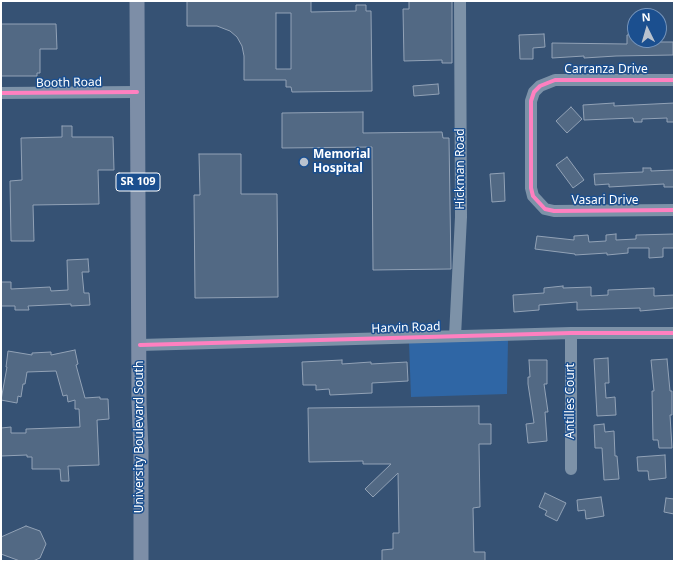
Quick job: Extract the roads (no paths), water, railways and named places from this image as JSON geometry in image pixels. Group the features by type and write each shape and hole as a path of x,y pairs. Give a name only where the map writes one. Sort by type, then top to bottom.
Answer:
{"main road":[{"name":"University Boulevard South","path":"137,1 141,561"}],"street":[{"name":"Hickman Road","path":"455,336 461,217 460,1"},
{"name":"Carranza Drive","path":"539,204 533,196 531,188 531,100 534,92 540,86 555,80 674,80"},
{"name":"Booth Road","path":"1,93 137,92"},
{"name":"Vasari Drive","path":"539,204 545,209 554,211 674,210"},
{"name":"Harvin Road","path":"140,345 571,333 674,333"},
{"name":"Antilles Court","path":"571,333 571,469"}],"place":[{"name":"Memorial Hospital","path":"304,162"}]}
